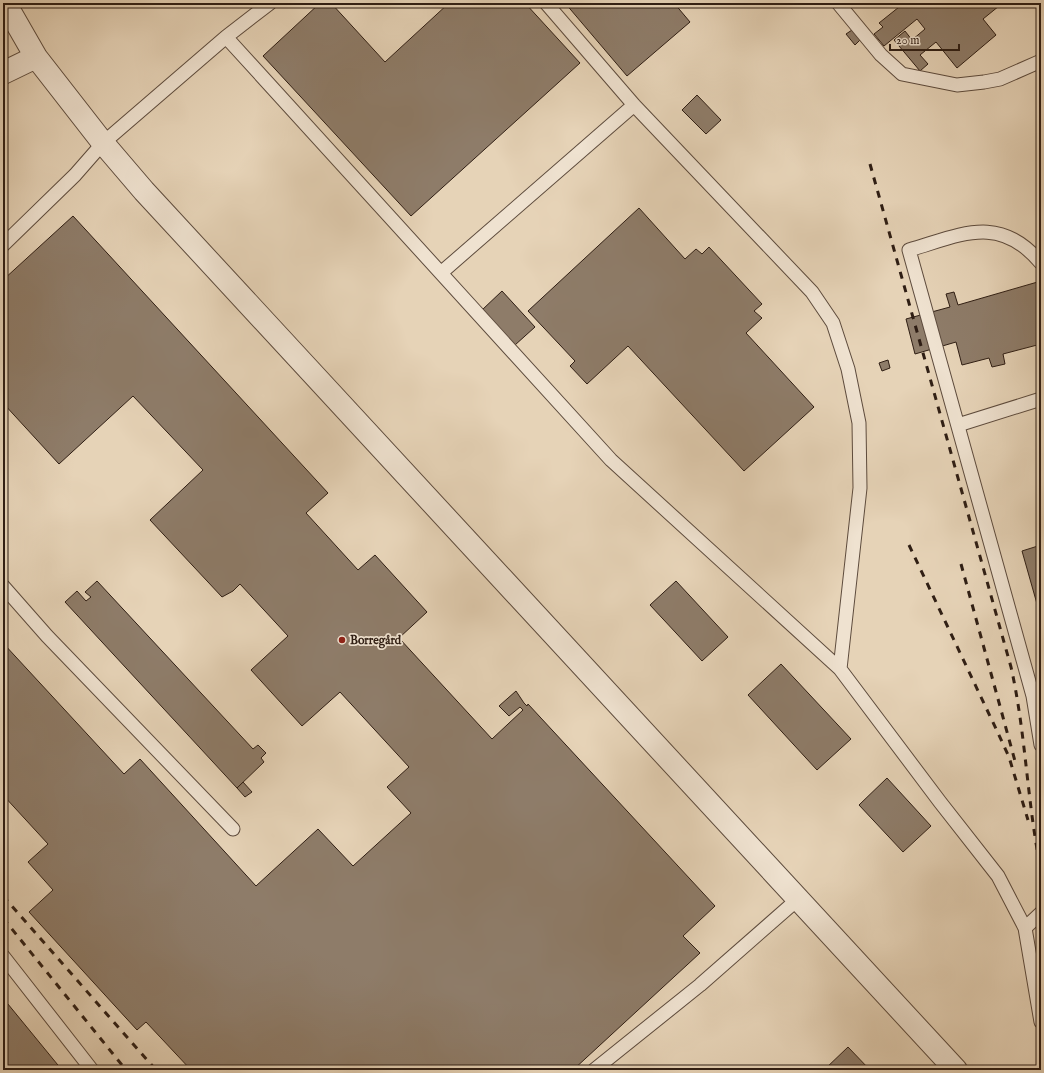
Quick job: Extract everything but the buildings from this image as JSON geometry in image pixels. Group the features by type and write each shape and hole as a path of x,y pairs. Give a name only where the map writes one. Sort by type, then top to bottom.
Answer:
{"street":[{"path":"5,3 36,57 103,143 150,197 956,1070"},
{"path":"3,73 36,57"}],"lane":[{"path":"3,245 66,184 103,143 226,37 270,3"},
{"path":"546,3 634,105 812,292 833,322 848,369 859,423 860,488 840,668"},
{"path":"845,5 881,55 902,74 957,85 1000,79 1041,61"},
{"path":"226,37 442,272 611,460 840,668 940,802 998,876 1026,928 1041,1022"},
{"path":"442,272 634,105"},
{"path":"1041,262 1018,242 997,232 975,231 910,250 958,425 1037,695 1041,745"},
{"path":"958,425 1041,399"},
{"path":"3,586 47,636 233,829"},
{"path":"594,1070 700,985 798,899"},
{"path":"1026,928 1041,914"},
{"path":"3,956 92,1070"}],"railway":[{"path":"870,164 1011,667 1020,718 1036,845 1041,870"},
{"path":"909,545 1009,757 1028,820"},
{"path":"961,564 1015,761"},
{"path":"3,896 156,1070"},
{"path":"3,918 126,1070"}],"place":[{"name":"Borregård","path":"342,640"}]}
